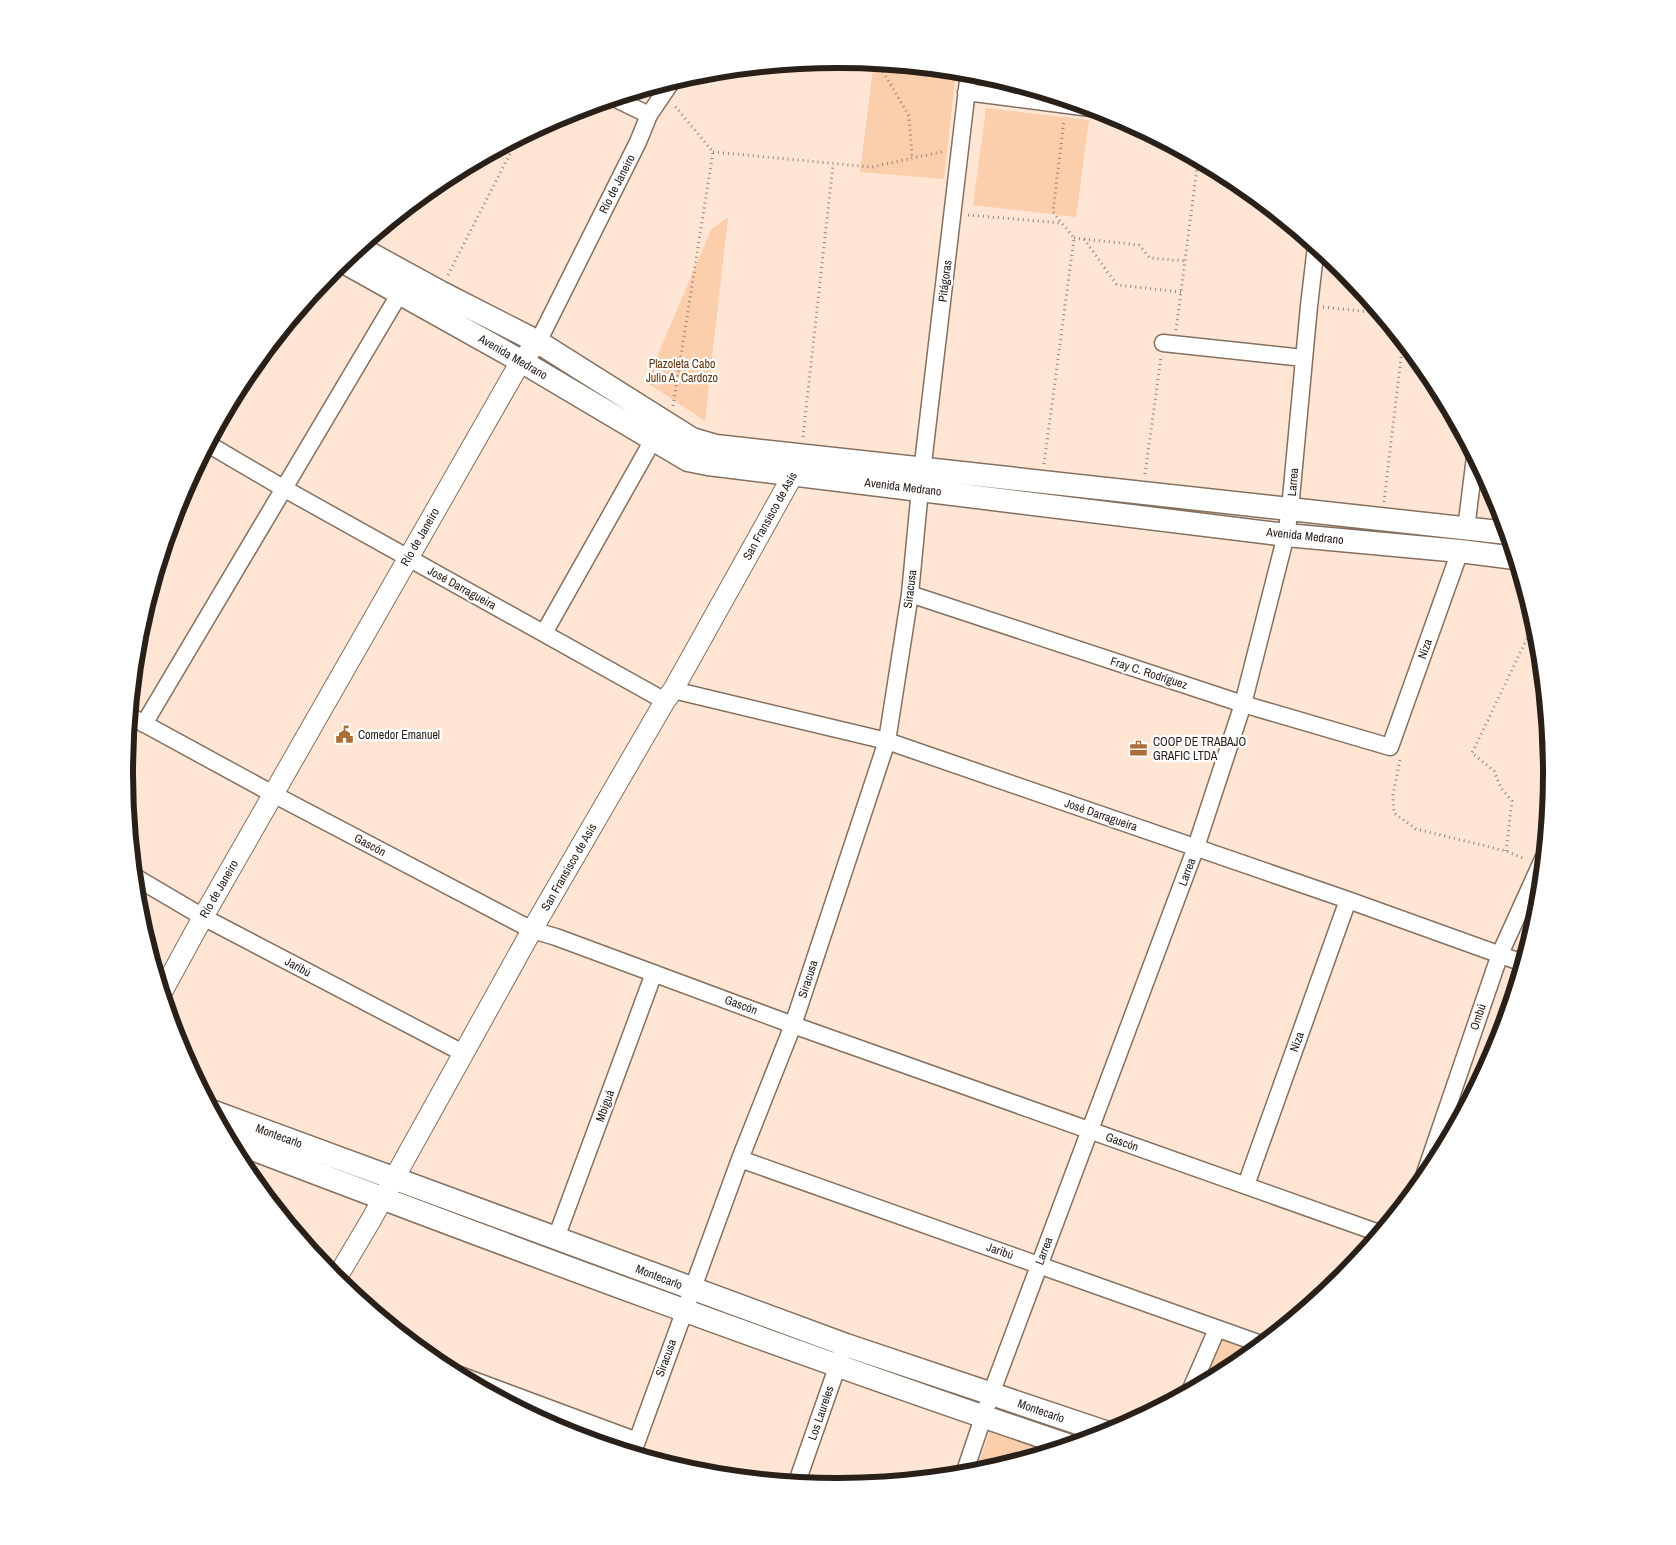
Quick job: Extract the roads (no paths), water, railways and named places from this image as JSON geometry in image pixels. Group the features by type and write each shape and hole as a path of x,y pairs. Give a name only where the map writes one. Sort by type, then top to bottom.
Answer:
{"main road":[{"name":"Avenida Medrano","path":"363,251 538,342 692,440 797,465"},
{"name":"Avenida Medrano","path":"349,265 521,361 688,460 708,464 797,465 922,479 1286,535 1509,557"},
{"name":"Avenida Medrano","path":"922,479 1042,481 1501,532"},
{"name":"Montecarlo","path":"230,1130 241,1142 382,1199 683,1311 991,1394 1095,1429"},
{"name":"Montecarlo","path":"241,1142 394,1178 692,1289 984,1417 1058,1442"}],"street":[{"name":"Pitágoras","path":"922,479 968,80"},
{"name":"Río de Janeiro","path":"166,985 521,361 538,342 638,142 649,115 666,90"},
{"path":"966,92 1064,105"},
{"path":"622,102 649,115"},
{"name":"Larrea","path":"967,1465 991,1394 1196,847 1243,704 1286,535 1315,253"},
{"path":"137,720 283,488 400,293"},
{"path":"1169,344 1304,358"},
{"path":"544,633 653,440"},
{"name":"José Darragueira","path":"213,447 544,633 669,695 887,742 1196,847 1517,960"},
{"name":"San Fransisco de Asís","path":"340,1272 532,930 669,695 797,465"},
{"path":"1466,529 1474,469"},
{"name":"Siracusa","path":"635,1447 683,1311 793,1025 887,742 910,594 922,479"},
{"name":"Niza","path":"1390,746 1460,551"},
{"name":"Fray C. Rodríguez","path":"910,594 1243,704 1390,746"},
{"name":"Gascón","path":"137,720 532,930 793,1025 1373,1231"},
{"name":"Ombú","path":"1433,1150 1500,954 1534,879"},
{"name":"Jaribú","path":"142,882 203,917 464,1053"},
{"name":"Niza","path":"1246,1185 1348,900"},
{"name":"Mbiguá","path":"556,1238 654,973"},
{"name":"Jaribú","path":"740,1159 1254,1342"},
{"path":"1195,1380 1216,1329"},
{"name":"Los Laureles","path":"799,1476 842,1355"},
{"path":"519,1401 634,1447"}],"place":[{"name":"Comedor Emanuel","path":"344,735"},
{"name":"COOP DE TRABAJO GRAFIC LTDA","path":"1139,749"}],"park label":[{"name":"Plazoleta Cabo Julio A. Cardozo","path":"682,371"}]}
